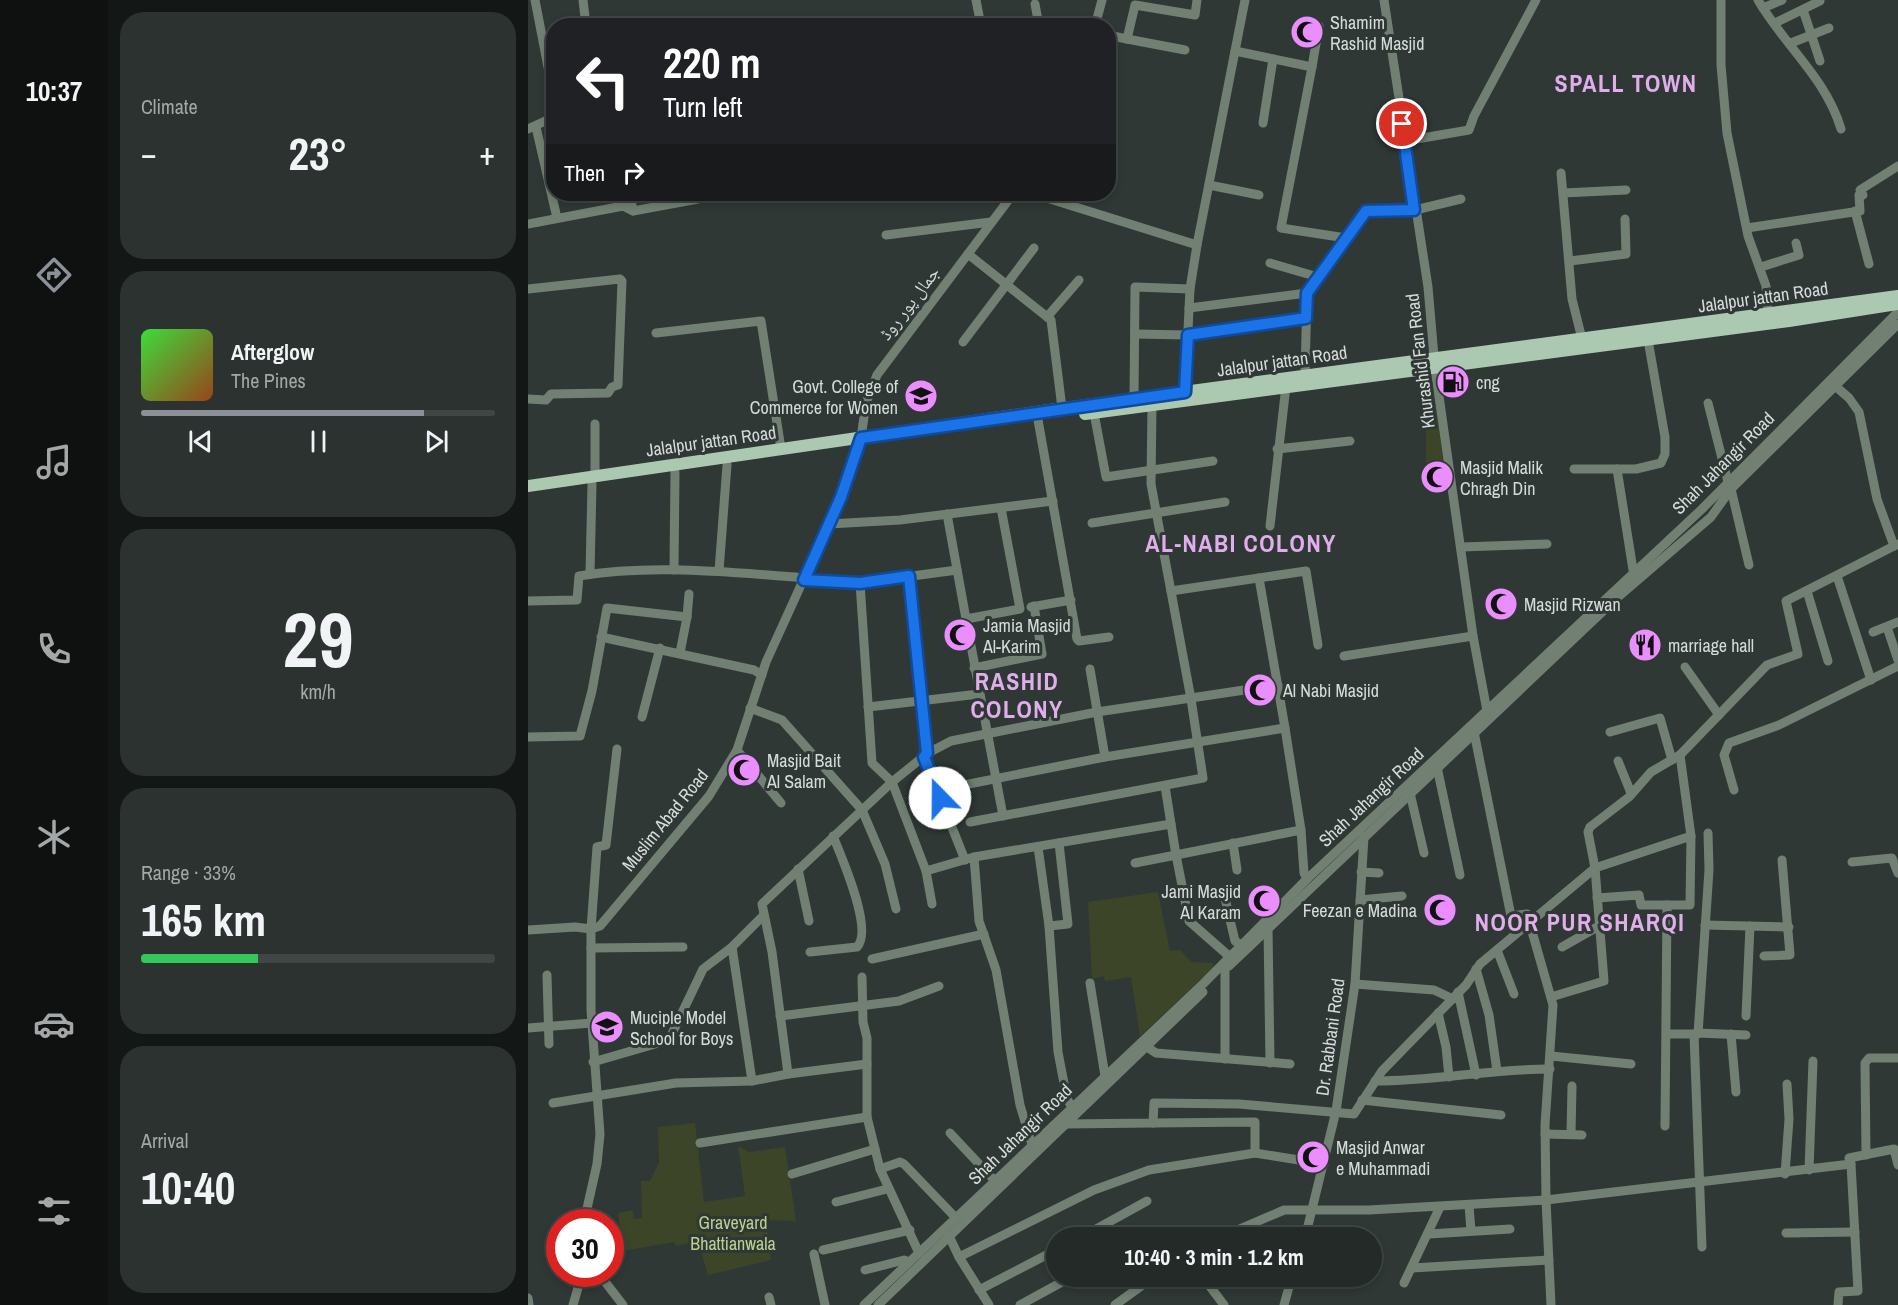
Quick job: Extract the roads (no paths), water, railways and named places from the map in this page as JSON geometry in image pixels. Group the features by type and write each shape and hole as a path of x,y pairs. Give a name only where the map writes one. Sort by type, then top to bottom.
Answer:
{"main road":[{"name":"Jalalpur jattan Road","path":"637,474 727,465 1134,399 1286,386 1372,371 1648,340 1768,314 1898,296"},
{"name":"Jalalpur jattan Road","path":"1435,363 1582,339 1699,329 1898,304"},
{"name":"Jalalpur jattan Road","path":"528,486 637,474 781,449 860,442 1038,420 1054,412 1094,412 1152,405 1176,396 1305,375 1372,371"},
{"name":"Jalalpur jattan Road","path":"528,493 593,480"}],"street":[{"path":"535,0 546,57"},
{"path":"583,0 585,18"},
{"path":"976,0 979,18"},
{"path":"1097,18 1102,0"},
{"path":"1127,39 1135,6 1195,15 1197,0"},
{"path":"1176,396 1188,335 1190,289 1197,245 1245,0"},
{"name":"Khurashid Fan Road","path":"1384,0 1414,210 1428,287 1435,363 1473,636 1489,713"},
{"path":"1405,141 1469,130 1474,116 1536,0"},
{"path":"1721,0 1721,65 1727,133 1747,228 1766,286 1768,314"},
{"path":"1782,0 1760,4 1791,43 1834,105 1841,129"},
{"path":"1775,23 1820,1"},
{"path":"1035,4 1038,18"},
{"path":"1803,10 1820,61"},
{"path":"1318,26 1281,228 1346,238"},
{"path":"1791,43 1829,28"},
{"path":"1116,37 1185,50"},
{"path":"1235,51 1311,67"},
{"path":"1263,123 1273,59"},
{"path":"546,118 532,128 546,178"},
{"path":"1747,228 1860,211 1859,195 1863,195 1860,190 1898,166"},
{"path":"1561,173 1572,299 1582,339"},
{"path":"1209,185 1258,195"},
{"path":"1563,193 1626,190"},
{"path":"1305,375 1307,293 1366,211 1414,210 1461,200"},
{"path":"552,201 557,218"},
{"path":"631,201 633,211"},
{"path":"528,224 623,206 633,211 687,201"},
{"name":"جمال پور روڈ","path":"860,442 866,403 877,375 1007,201"},
{"path":"1056,201 1197,245"},
{"path":"1855,212 1869,264"},
{"path":"1570,261 1626,254 1624,219"},
{"path":"886,236 991,222"},
{"path":"1761,267 1800,255 1796,243"},
{"path":"963,342 1034,248"},
{"path":"968,254 1051,320 1054,412"},
{"path":"1270,263 1318,277"},
{"path":"528,289 620,279 622,281 618,385 612,387 608,393 551,394 546,400 528,399"},
{"path":"1047,317 1079,280"},
{"path":"1134,399 1135,287 1190,289"},
{"path":"1189,308 1307,293"},
{"name":"Shah Jahangir Road","path":"1730,486 1898,312"},
{"path":"1135,334 1188,335 1306,318"},
{"path":"656,333 762,321 781,449"},
{"path":"1489,713 1635,576 1711,517 1730,486 1898,324"},
{"path":"1574,469 1652,467 1661,463 1665,454 1665,437 1648,340"},
{"path":"1551,997 1604,981 1595,868 1589,829 1631,793 1651,772 1676,758 1767,665 1798,654 1785,602 1896,545 1877,499 1859,412 1849,398 1834,385"},
{"path":"1270,526 1286,386"},
{"path":"1708,403 1749,565"},
{"path":"970,822 1203,778 1150,469 1152,405"},
{"path":"1094,412 1106,477 1213,460"},
{"path":"1038,420 1079,641 1109,637"},
{"path":"590,574 595,424"},
{"path":"1278,449 1350,441"},
{"name":"Muslim Abad Road","path":"591,929 600,926 709,796 737,750 762,675 829,524 860,442"},
{"path":"719,571 727,465"},
{"path":"1617,469 1635,576"},
{"path":"674,570 675,472"},
{"path":"829,524 891,521 1053,501"},
{"path":"1092,523 1225,501"},
{"path":"1001,508 1020,609"},
{"path":"947,514 1003,816"},
{"path":"1462,547 1547,544"},
{"path":"528,602 577,600 579,576 622,569 719,571 860,583 957,570"},
{"path":"1172,591 1306,571 1318,645"},
{"path":"909,576 926,755 969,859 975,897 996,970 1020,1105 1032,1145"},
{"path":"1837,576 1871,680"},
{"path":"1259,578 1285,728 1301,830 1304,873 1307,879"},
{"path":"860,583 872,763 892,782 926,871 932,904"},
{"path":"1807,591 1828,661"},
{"path":"680,653 689,594"},
{"path":"966,619 1071,600"},
{"path":"974,668 1042,654 1035,606"},
{"path":"528,737 580,736 607,608 687,617"},
{"path":"1874,632 1898,622"},
{"path":"1887,627 1898,660"},
{"path":"1344,656 1473,636"},
{"path":"601,637 754,670 762,675"},
{"path":"642,717 660,648"},
{"path":"1734,790 1724,755 1729,743 1779,725 1898,666"},
{"path":"1685,667 1719,715"},
{"path":"1090,669 1105,758"},
{"path":"788,1074 772,952 762,904 892,782 926,755 951,741 986,734 1097,712 1278,685"},
{"path":"868,707 979,694"},
{"path":"750,708 782,720 862,810 885,864 896,909"},
{"name":"Shah Jahangir Road","path":"878,1305 1474,732 1489,713"},
{"name":"Shah Jahangir Road","path":"864,1305 1230,957 1307,879 1489,713"},
{"path":"1597,898 1639,896 1641,905 1690,905 1691,836 1676,758 1660,718 1610,732"},
{"path":"960,786 1105,758 1285,728"},
{"path":"1474,732 1511,916 1526,914 1551,997 1551,1056 1545,1134 1551,1305"},
{"path":"587,1209 597,1164 600,1134 593,1062 591,929 597,847 606,845 617,749"},
{"path":"737,750 781,803"},
{"path":"1617,761 1631,793"},
{"path":"1437,767 1460,875"},
{"path":"1165,786 1189,921 1230,957"},
{"path":"1410,793 1424,853"},
{"path":"926,871 969,859 1171,824"},
{"path":"1135,862 1301,830"},
{"path":"1702,1247 1696,1034 1709,870 1707,833"},
{"path":"810,952 857,947 862,940 861,919 852,882 833,836"},
{"path":"1152,1122 1154,1103 1239,1104 1354,1114 1375,1081 1455,995 1476,969 1529,925 1532,918 1595,868 1691,836"},
{"name":"Dr. Rabbani Road","path":"1308,1227 1336,1111 1355,984 1364,837"},
{"path":"1049,926 1068,924 1059,843"},
{"path":"1233,843 1237,870"},
{"path":"1038,847 1049,926 1058,1052 1067,1099 1072,1107"},
{"path":"1852,862 1892,858 1898,873"},
{"path":"1764,956 1790,955 1782,860"},
{"path":"798,869 809,921"},
{"path":"1362,872 1379,873"},
{"path":"1224,894 1235,940 1241,945"},
{"path":"1360,900 1402,896"},
{"path":"1665,1126 1667,905"},
{"path":"593,1062 669,1040 703,969 732,947 764,915"},
{"path":"1705,925 1789,927"},
{"path":"1562,947 1599,926"},
{"path":"1746,1016 1750,926"},
{"path":"528,930 574,927 591,929"},
{"path":"1268,928 1270,1063"},
{"path":"872,959 984,934"},
{"path":"591,948 683,947"},
{"path":"732,947 753,1081"},
{"path":"1497,950 1514,994"},
{"path":"1476,969 1489,1015 1497,1071"},
{"path":"1225,970 1225,1059"},
{"path":"547,975 549,1044"},
{"path":"862,977 862,1007 867,1038 867,1117 879,1169 887,1190 898,1204 919,1253"},
{"path":"1090,983 1105,1076"},
{"path":"1355,984 1434,990 1455,995"},
{"path":"780,1016 899,1001 939,986"},
{"path":"1455,995 1476,1075"},
{"path":"1438,1013 1446,1047 1449,1077"},
{"path":"528,1029 592,1023"},
{"path":"1667,1034 1746,1035"},
{"path":"1731,1035 1736,1092"},
{"path":"1147,1047 1156,1053 1290,1064"},
{"path":"1551,1056 1631,1064"},
{"path":"1866,1155 1865,1063 1869,1058 1898,1058"},
{"path":"1809,1170 1813,1062"},
{"path":"553,1102 676,1083 753,1081 867,1064"},
{"path":"1375,1081 1420,1081 1497,1071 1550,1069"},
{"path":"1785,1174 1789,1119 1787,1084"},
{"path":"1571,1134 1572,1086"},
{"path":"1362,1100 1500,1115"},
{"path":"700,1143 867,1117"},
{"path":"1066,1124 1256,1122 1255,1152"},
{"path":"950,1133 995,1181"},
{"path":"1545,1134 1582,1135"},
{"path":"792,1174 875,1149"},
{"path":"1838,1305 1839,1292 1858,1291 1849,1158 1896,1149 1898,1165"},
{"path":"959,1257 1094,1190 1149,1170 1255,1152 1324,1164"},
{"path":"879,1169 900,1162 904,1164 955,1217"},
{"path":"1245,1227 1284,1210 1312,1208 1341,1211 1546,1200 1700,1180 1785,1174 1851,1164"},
{"path":"836,1202 887,1190"},
{"path":"1100,1227 1147,1202"},
{"path":"1469,1205 1471,1231"},
{"path":"1404,1283 1440,1207"},
{"path":"1429,1234 1510,1228"},
{"path":"825,1305 819,1252 910,1230"},
{"path":"1786,1233 1855,1232"},
{"path":"949,1236 959,1257 989,1305"},
{"path":"979,1290 1046,1255"},
{"path":"865,1270 904,1260 909,1262"},
{"path":"1412,1268 1549,1260"},
{"path":"573,1305 578,1287"},
{"path":"609,1287 623,1305"},
{"path":"1020,1305 1053,1287"},
{"path":"1114,1305 1139,1287"},
{"path":"1210,1287 1224,1305"},
{"path":"1284,1305 1289,1287"},
{"path":"890,1294 894,1305"},
{"path":"528,1298 529,1305"}],"place":[{"name":"Shamim Rashid Masjid","path":"1307,32"},
{"name":"cng","path":"1453,382"},
{"name":"Govt. College of Commerce for Women","path":"921,396"},
{"name":"Masjid Malik Chragh Din","path":"1437,477"},
{"name":"Masjid Rizwan","path":"1501,604"},
{"name":"Jamia Masjid Al-Karim","path":"960,635"},
{"name":"marriage hall","path":"1645,645"},
{"name":"Al Nabi Masjid","path":"1260,690"},
{"name":"Masjid Bait Al Salam","path":"744,770"},
{"name":"Jami Masjid Al Karam","path":"1264,901"},
{"name":"Feezan e Madina","path":"1440,910"},
{"name":"Muciple Model School for Boys","path":"607,1027"},
{"name":"Masjid Anwar e Muhammadi","path":"1313,1157"}],"district":[{"name":"SPALL TOWN","path":"1626,83"},
{"name":"AL-NABI COLONY","path":"1241,543"},
{"name":"RASHID COLONY","path":"1017,695"},
{"name":"NOOR PUR SHARQI","path":"1580,922"}],"park label":[{"name":"Graveyard Bhattianwala","path":"733,1232"}]}
